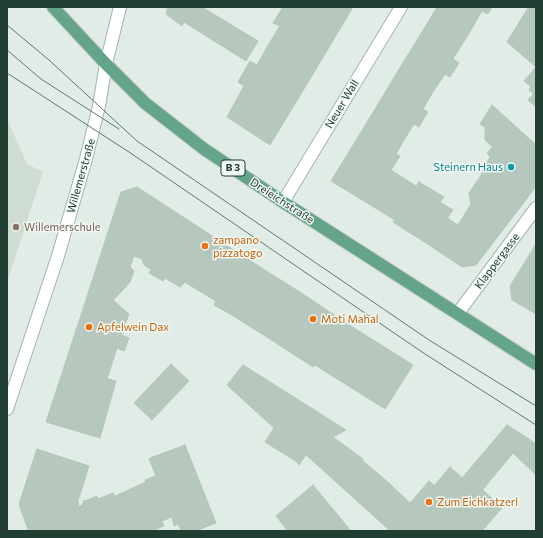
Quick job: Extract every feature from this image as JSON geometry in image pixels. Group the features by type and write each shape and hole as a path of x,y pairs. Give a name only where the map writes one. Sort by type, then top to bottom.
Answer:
{"main road":[{"name":"Dreieichstraße","path":"53,7 106,64 146,103 204,149 283,202 536,364"}],"street":[{"name":"Willemerstraße","path":"7,409 58,256 86,159 100,106 106,64 120,7"},
{"name":"Neuer Wall","path":"283,202 401,7"},
{"name":"Klappergasse","path":"458,313 536,208"}],"shaded area":[{"name":"Willemerschule","path":"7,119 27,164 43,172 7,282"}],"building":[{"path":"168,7 192,7 182,26 166,14"},
{"path":"192,7 202,7 258,41 246,61 184,22"},
{"path":"283,7 342,7 350,12 313,74 267,47 280,26 273,23"},
{"path":"342,7 353,7 350,12"},
{"path":"437,7 492,7 488,14 482,11 468,35 433,14"},
{"path":"536,7 536,15 528,8"},
{"path":"528,8 536,15 536,67 507,42"},
{"path":"433,14 468,35 453,59 459,63 450,77 445,74 433,92 398,71"},
{"path":"267,47 313,74 270,145 227,117 244,86 238,82 250,61 257,65"},
{"path":"536,67 536,91 534,94 529,90 531,87 524,81"},
{"path":"398,71 433,92 423,109 428,112 419,127 414,124 404,140 369,119"},
{"path":"536,91 536,107 528,100"},
{"path":"492,105 513,124 493,147 485,140 485,127 480,124"},
{"path":"369,119 404,140 396,154 400,156 391,170 416,186 395,220 331,181"},
{"name":"Steinern Haus","path":"513,124 536,145 536,186 522,205 480,177 490,157 487,153"},
{"path":"480,177 522,205 476,265 462,267 429,245 447,218 458,225 471,204 469,193"},
{"path":"419,182 444,197 440,202 453,210 429,245 393,222"},
{"path":"137,187 177,213 160,240 168,244 152,270 144,265 142,259 134,256 130,267 134,271 130,282 123,290 97,266 121,192"},
{"path":"177,213 220,241 191,286 185,282 180,287 165,278 163,281 149,273 168,244 160,240"},
{"path":"220,241 260,267 232,315 214,305 216,301 191,286"},
{"path":"536,244 536,314 512,300 510,286"},
{"path":"97,266 123,290 113,300 129,314 121,335 129,338 124,351 117,348 107,379 64,367"},
{"path":"260,267 303,294 273,341 232,315"},
{"path":"303,294 343,321 313,367 273,341"},
{"path":"343,321 413,365 385,409 315,365"},
{"path":"171,364 189,381 152,420 134,403"},
{"path":"243,365 294,397 274,428 227,385"},
{"path":"64,367 116,381 100,438 46,422"},
{"path":"294,397 346,430 304,453 306,455 299,465 297,462 265,442"},
{"path":"507,425 526,437 462,515 457,512 477,491 462,478"},
{"path":"333,437 363,459 336,482 304,453"},
{"path":"526,437 536,444 536,475 513,453"},
{"path":"185,445 216,523 195,531 181,531 178,524 174,526 172,517 162,521 164,526 151,531 88,531 79,507 82,505 84,500 85,501 97,496 98,499 113,493 115,496 146,482 145,480 156,476 149,459 150,458"},
{"path":"37,449 89,466 78,501 79,507 27,527 19,504"},
{"path":"362,460 390,484 366,509 336,482"},
{"path":"450,467 477,491 461,509 434,486"},
{"path":"429,481 460,508 441,531 390,531 388,529"},
{"path":"390,484 410,503 388,529 366,509"},
{"path":"313,485 351,531 288,531 276,516"},
{"path":"483,490 502,508 482,531 441,531 457,512 462,515"},
{"path":"79,507 88,531 29,531 27,527"}],"tram line":[{"path":"7,25 49,60 137,141 429,340 536,406"},
{"path":"7,50 41,79 119,129"},
{"path":"7,73 129,152 422,352 536,425"}],"place":[{"name":"Steinern Haus","path":"511,167"},
{"name":"Willemerschule","path":"16,227"},
{"name":"zampano pizzatogo","path":"205,246"},
{"name":"Moti Mahal","path":"313,319"},
{"name":"Apfelwein Dax","path":"89,327"},
{"name":"Zum Eichkatzerl","path":"429,502"}]}
